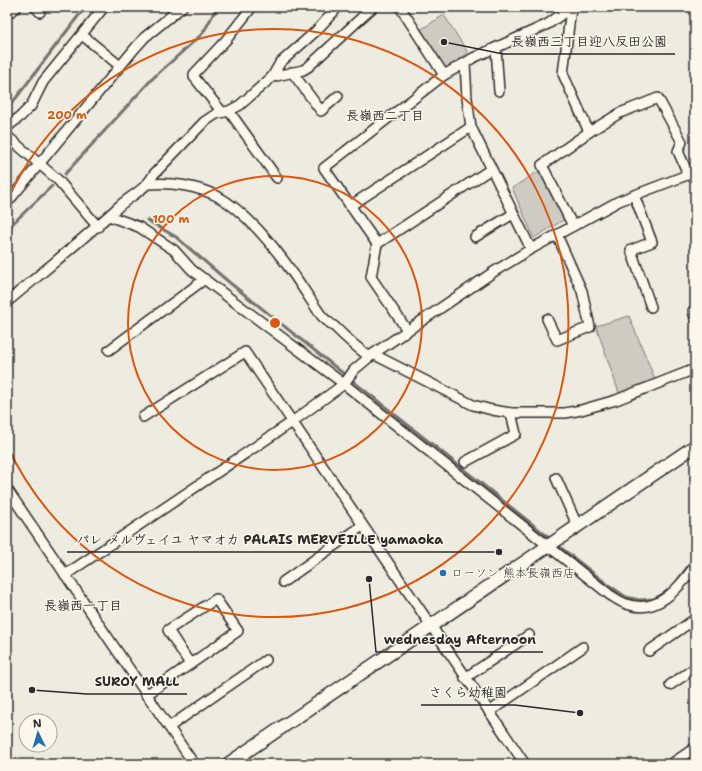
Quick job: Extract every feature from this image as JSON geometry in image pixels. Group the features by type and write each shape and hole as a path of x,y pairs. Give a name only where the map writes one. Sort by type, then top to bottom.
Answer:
{"street":[{"path":"7,14 17,7"},
{"path":"7,127 31,106 43,82 104,7"},
{"path":"7,203 145,37 182,7"},
{"path":"252,7 226,40 194,74 194,77 225,111 277,178"},
{"path":"7,302 98,227 116,208 149,184 154,174 204,122 216,114 240,105 272,77 280,63 316,31 338,7"},
{"path":"272,77 303,70 311,65 373,7"},
{"path":"400,7 444,75"},
{"path":"407,330 371,277 377,244 324,168 444,75 496,48 548,24 571,8"},
{"path":"571,8 563,74 589,132"},
{"path":"82,34 120,66"},
{"path":"496,48 500,91"},
{"path":"466,63 467,98 471,127 531,249"},
{"path":"292,72 321,111 338,96"},
{"path":"65,575 292,422 344,384 354,370 371,355 531,249 557,235 573,226 619,200 692,173 678,151 682,142 658,98 620,112 542,165 573,226"},
{"path":"350,206 471,127"},
{"path":"7,136 58,180 98,227"},
{"path":"377,244 491,168"},
{"path":"149,184 163,183 182,186 217,196 240,212 271,244 292,271 322,316 357,347 473,405 511,413 565,413 582,410 616,400 695,369"},
{"path":"634,195 652,242 632,250 651,307"},
{"path":"475,237 513,214"},
{"path":"109,216 139,227 174,250 192,270 344,384 610,595 632,606 644,606 656,603 669,596 679,587 695,566"},
{"path":"547,320 556,340 590,328 582,291 557,235"},
{"path":"109,350 205,279"},
{"path":"143,417 244,352 525,764"},
{"path":"465,462 516,434 511,413"},
{"path":"228,764 695,446"},
{"path":"556,478 578,527"},
{"path":"7,489 194,764"},
{"path":"283,582 362,526"},
{"path":"146,695 238,631 216,599 168,630 190,664"},
{"path":"649,650 695,619"},
{"path":"465,678 529,635"},
{"path":"489,712 583,647"},
{"path":"169,727 266,660"},
{"path":"670,685 695,668"},
{"path":"671,764 695,748"}],"shaded area":[{"path":"444,15 468,53 446,69 420,30"},
{"path":"539,171 565,219 534,238 512,188"},
{"path":"629,316 655,379 619,393 596,326"}],"waterway":[{"path":"7,108 79,15 87,7"},
{"path":"65,174 152,79 202,34 217,7"},
{"path":"7,229 52,186"},
{"path":"147,220 176,237 230,283 552,540"},
{"path":"556,544 626,597 639,600 654,599 658,597"},
{"path":"671,589 695,557"}],"place":[{"name":"長嶺西三丁目迎八反田公園","path":"444,42"},
{"name":"パレ メルヴェイユ ヤマオカ PALAIS MERVEILLE yamaoka","path":"499,552"},
{"name":"ローソン 熊本長嶺西店","path":"443,573"},
{"name":"wednesday Afternoon","path":"369,579"},
{"name":"SUROY MALL","path":"32,690"},
{"name":"さくら幼稚園","path":"580,713"}],"district":[{"name":"長嶺西二丁目","path":"385,115"},
{"name":"長嶺西一丁目","path":"83,605"}]}
